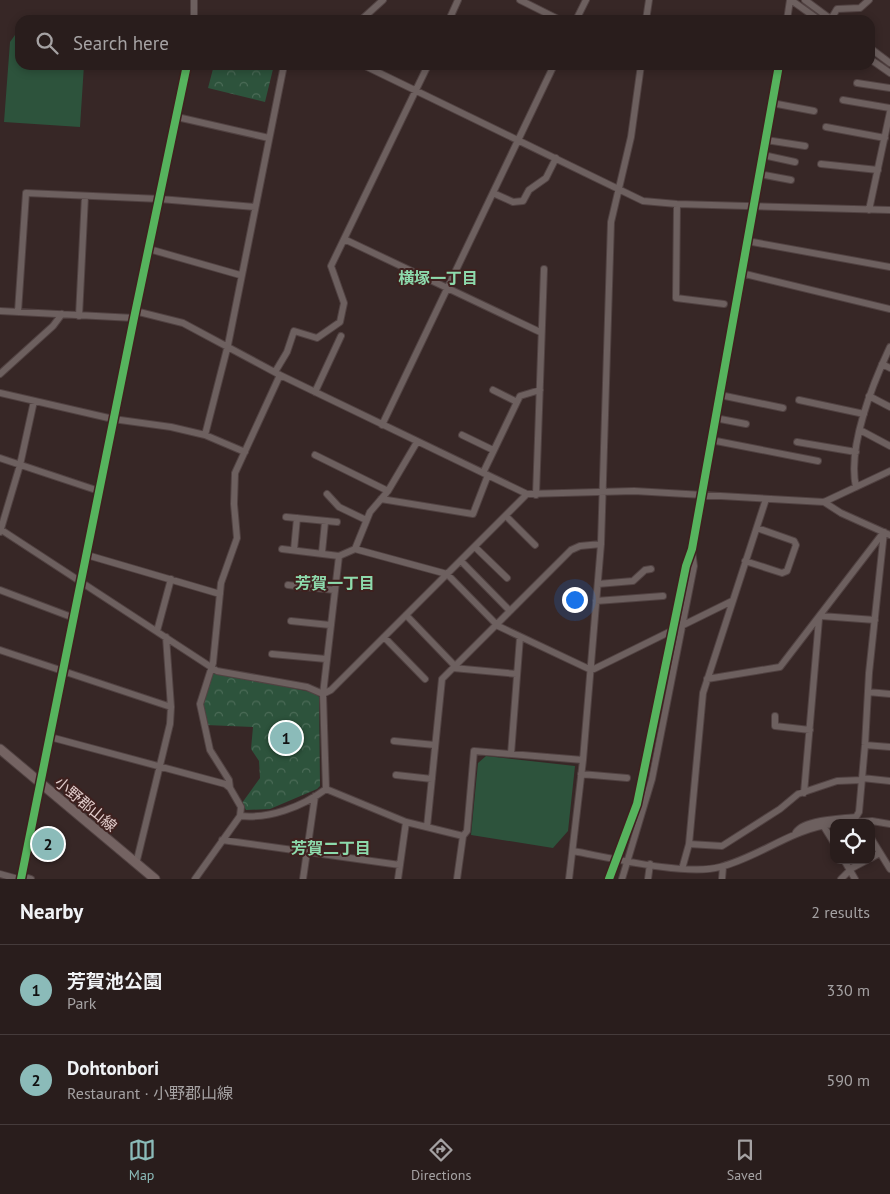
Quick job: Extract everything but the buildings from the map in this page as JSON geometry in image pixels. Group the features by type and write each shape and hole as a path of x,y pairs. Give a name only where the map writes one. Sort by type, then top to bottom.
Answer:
{"main road":[{"name":"小野郡山線","path":"0,749 155,879"}],"street":[{"path":"194,0 194,15"},
{"path":"366,15 383,0"},
{"path":"451,15 458,0"},
{"path":"520,0 550,15"},
{"path":"578,15 586,0"},
{"path":"647,15 649,0"},
{"path":"788,15 791,0 811,15"},
{"path":"805,0 824,15"},
{"path":"834,15 837,9 860,8 869,0"},
{"path":"875,52 890,63"},
{"path":"875,62 890,73"},
{"path":"20,878 41,784 134,314 186,70"},
{"path":"205,435 228,345 240,275 283,70"},
{"path":"373,70 643,201 677,204 890,210"},
{"path":"230,788 229,780 210,750 200,710 201,697 211,667 224,572 237,538 234,504 235,473 278,373 294,330 316,338 340,322 344,303 332,266 426,70"},
{"path":"382,425 552,70"},
{"path":"569,879 583,760 589,669 601,544 611,222 631,136 640,70"},
{"path":"609,879 637,804 686,566 692,549 778,70"},
{"path":"857,83 890,88"},
{"path":"843,100 890,110 886,142 870,210"},
{"path":"772,103 814,111"},
{"path":"177,117 269,138"},
{"path":"826,127 886,142"},
{"path":"766,140 805,146"},
{"path":"763,155 795,162"},
{"path":"493,193 513,202 523,201 529,190 546,178 556,158"},
{"path":"821,164 878,170"},
{"path":"759,174 791,180"},
{"path":"18,312 26,193 160,198 255,208"},
{"path":"79,316 85,196"},
{"path":"677,204 676,298 724,304"},
{"path":"344,240 540,332"},
{"path":"747,241 890,267"},
{"path":"149,249 240,275"},
{"path":"536,495 540,332 544,269"},
{"path":"741,273 890,309"},
{"path":"0,310 79,316 134,314 183,323 315,392 527,494 604,492 702,494 824,502 890,471"},
{"path":"0,374 56,324 62,314"},
{"path":"315,392 341,336"},
{"path":"856,487 856,452 860,430 869,396 890,347"},
{"path":"882,364 890,368"},
{"path":"493,390 517,402"},
{"path":"381,499 473,514 494,450 520,396 540,390"},
{"path":"0,393 113,419 171,427 205,435 244,452"},
{"path":"720,395 783,408"},
{"path":"869,396 890,407"},
{"path":"799,400 864,414"},
{"path":"34,401 20,465 0,530 217,671 307,687 323,694"},
{"path":"715,418 746,424"},
{"path":"860,430 890,446"},
{"path":"462,435 494,450"},
{"path":"712,440 818,461"},
{"path":"355,549 370,512 388,491 417,442"},
{"path":"797,442 856,452"},
{"path":"315,455 388,491"},
{"path":"0,458 99,491"},
{"path":"327,494 339,507 366,520"},
{"path":"323,694 331,690 527,494"},
{"path":"682,869 688,844 697,736 703,693 766,499"},
{"path":"824,502 841,513 887,534"},
{"path":"506,516 535,545"},
{"path":"286,517 338,522"},
{"path":"294,550 297,518"},
{"path":"322,552 325,522"},
{"path":"745,561 782,574 787,571 796,545 794,541 757,528"},
{"path":"707,679 780,667 887,534"},
{"path":"573,851 696,870 723,866 795,834 802,826 857,816 862,779 875,620 887,534"},
{"path":"427,827 442,679 571,550 580,546 601,544"},
{"path":"476,547 507,578"},
{"path":"282,548 322,552 338,556 355,549 447,574 496,625 589,669 732,601"},
{"path":"622,879 652,779 694,566 692,549"},
{"path":"86,554 220,594"},
{"path":"326,789 323,694 338,556"},
{"path":"461,561 510,611"},
{"path":"598,584 635,580 646,570 651,569"},
{"path":"157,631 171,579"},
{"path":"288,585 334,590"},
{"path":"0,590 74,618"},
{"path":"596,601 663,596"},
{"path":"406,615 454,667 517,674"},
{"path":"820,617 875,620"},
{"path":"804,793 820,617"},
{"path":"291,621 330,625"},
{"path":"384,636 425,679"},
{"path":"136,864 170,724 171,708 166,637"},
{"path":"511,754 520,637"},
{"path":"0,650 171,708"},
{"path":"272,654 326,659"},
{"path":"868,692 890,694"},
{"path":"775,716 775,726 810,730"},
{"path":"50,737 160,765 225,784 230,788 241,807 240,816 195,879"},
{"path":"394,741 435,745"},
{"path":"865,745 890,748"},
{"path":"457,879 463,836 467,831 474,751 583,760"},
{"path":"581,774 627,778"},
{"path":"396,776 432,779"},
{"path":"688,844 722,846 780,809 796,796 838,781 862,779 890,781"},
{"path":"240,816 271,815 315,796 326,789"},
{"path":"326,789 406,822 463,836"},
{"path":"303,879 315,796"},
{"path":"398,879 406,822"},
{"path":"821,823 830,824"},
{"path":"821,823 830,837"},
{"path":"875,823 890,824"},
{"path":"222,840 400,865"},
{"path":"875,845 890,869"},
{"path":"875,856 880,853"},
{"path":"648,879 650,864"},
{"path":"847,864 855,879"},
{"path":"841,879 861,864"},
{"path":"722,879 723,866"},
{"path":"0,874 31,879"}],"green space":[{"path":"15,35 15,70 84,70 80,127 4,122 10,42"},
{"path":"213,70 273,70 265,102 208,88"},
{"path":"212,672 316,693 319,697 320,786 317,789 270,809 246,810 242,803 260,778 259,761 251,749 253,727 206,725 200,704"},
{"path":"486,756 575,766 568,831 553,848 471,835 478,763"}],"cycle path":[{"path":"21,879 186,70"},
{"path":"609,879 637,804 686,566 692,549 778,70"}],"place":[{"name":"芳賀池公園","path":"286,738"},
{"name":"Dohtonbori","path":"48,844"}],"district":[{"name":"横塚一丁目","path":"438,278"},
{"name":"芳賀一丁目","path":"335,583"},
{"name":"芳賀二丁目","path":"331,848"}]}
